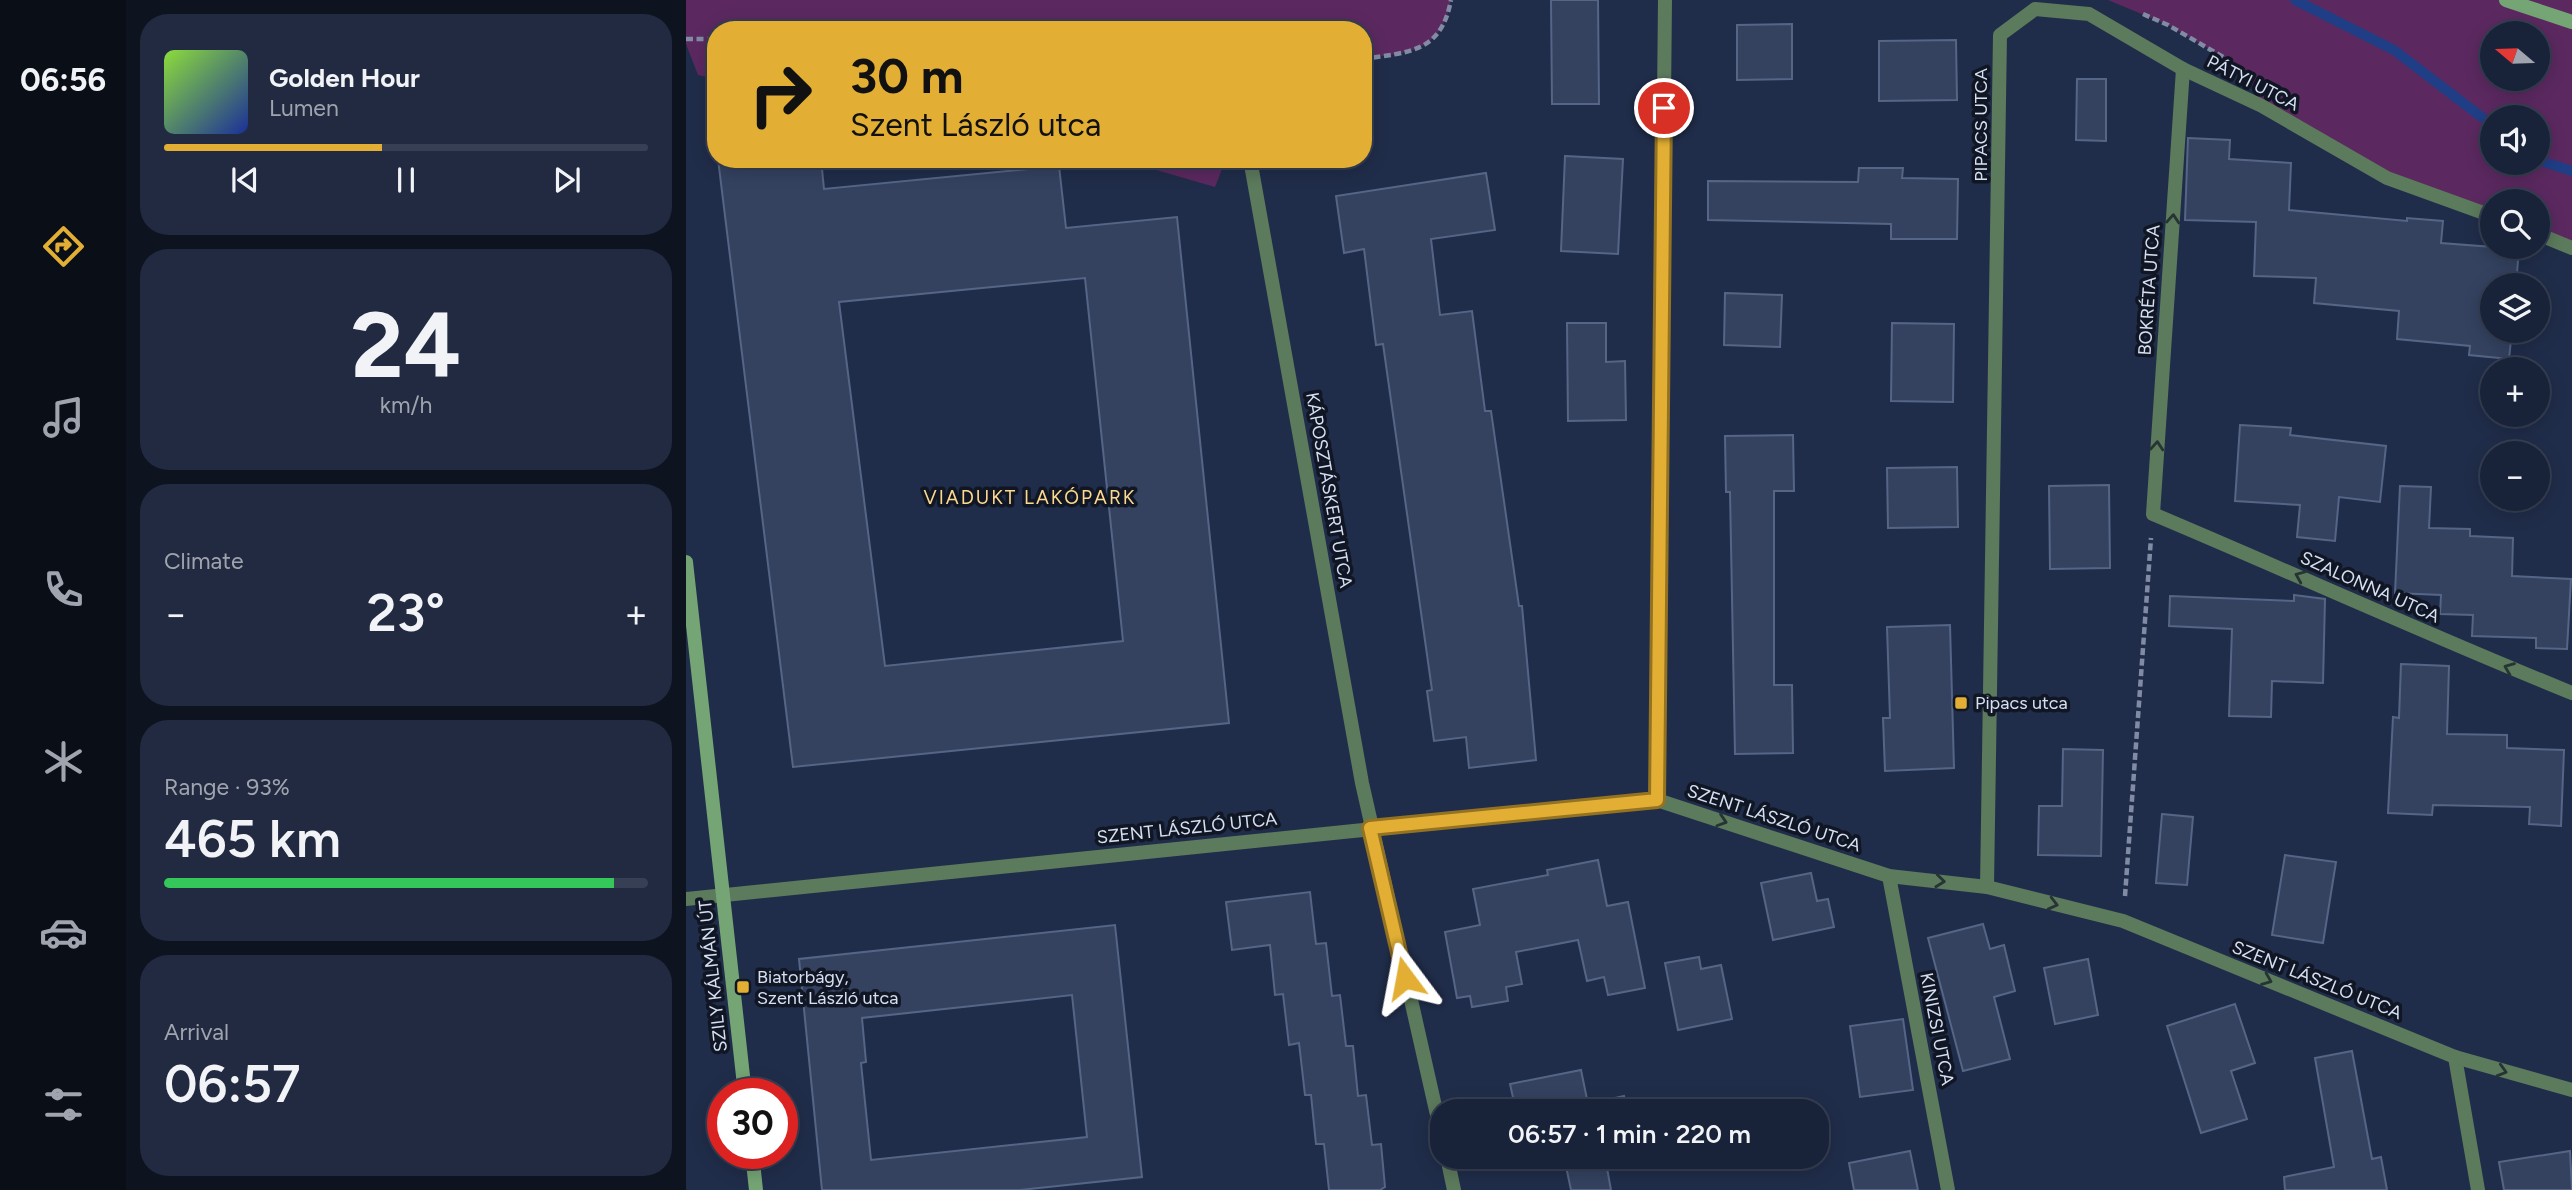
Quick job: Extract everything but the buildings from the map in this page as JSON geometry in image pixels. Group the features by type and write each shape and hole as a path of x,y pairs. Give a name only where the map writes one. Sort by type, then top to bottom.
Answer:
{"street":[{"path":"1657,800 1665,0"},
{"path":"2506,0 2572,22"},
{"name":"PÁTYI UTCA","path":"2000,35 2035,9 2089,14 2183,69 2262,106 2387,178 2480,212"},
{"name":"PIPACS UTCA","path":"1987,887 2000,35"},
{"name":"BOKRÉTA UTCA","path":"2153,514 2183,69"},
{"name":"KÁPOSZTÁSKERT UTCA","path":"1252,168 1370,828 1433,1099"},
{"path":"2550,239 2572,248"},
{"name":"SZALONNA UTCA","path":"2153,514 2369,606 2445,642 2572,693"},
{"name":"SZILY KÁLMÁN ÚT","path":"686,562 743,1078"},
{"name":"SZENT LÁSZLÓ UTCA","path":"686,899 1657,800 1889,876 1987,887 2123,921 2455,1057 2572,1090"},
{"name":"KINIZSI UTCA","path":"1889,876 1948,1190"},
{"path":"2455,1057 2478,1190"},
{"path":"754,1169 756,1190"},
{"path":"1450,1169 1454,1190"}],"path":[{"path":"1372,58 1416,51 1446,24 1451,0"},
{"path":"686,39 707,39"},
{"path":"2123,921 2153,514"}],"shaded area":[{"path":"686,0 1451,0 1440,31 1431,40 1408,51 1372,58 1372,21 707,21 707,77 698,75 686,44"},
{"path":"2108,0 2572,0 2572,248 2550,239 2550,189 2480,189 2480,212 2387,178 2262,106 2244,69 2168,25"},
{"path":"1149,168 1222,168 1215,187"}],"waterway":[{"path":"2295,0 2394,50 2480,116"},
{"path":"2550,164 2572,171"}],"place":[{"name":"Pipacs utca","path":"1961,703"},
{"name":"Biatorbágy, Szent László utca","path":"743,987"}],"district":[{"name":"VIADUKT LAKÓPARK","path":"1030,497"}],"route":[{"path":"1405,978 1370,828 1657,800 1664,108"}]}
